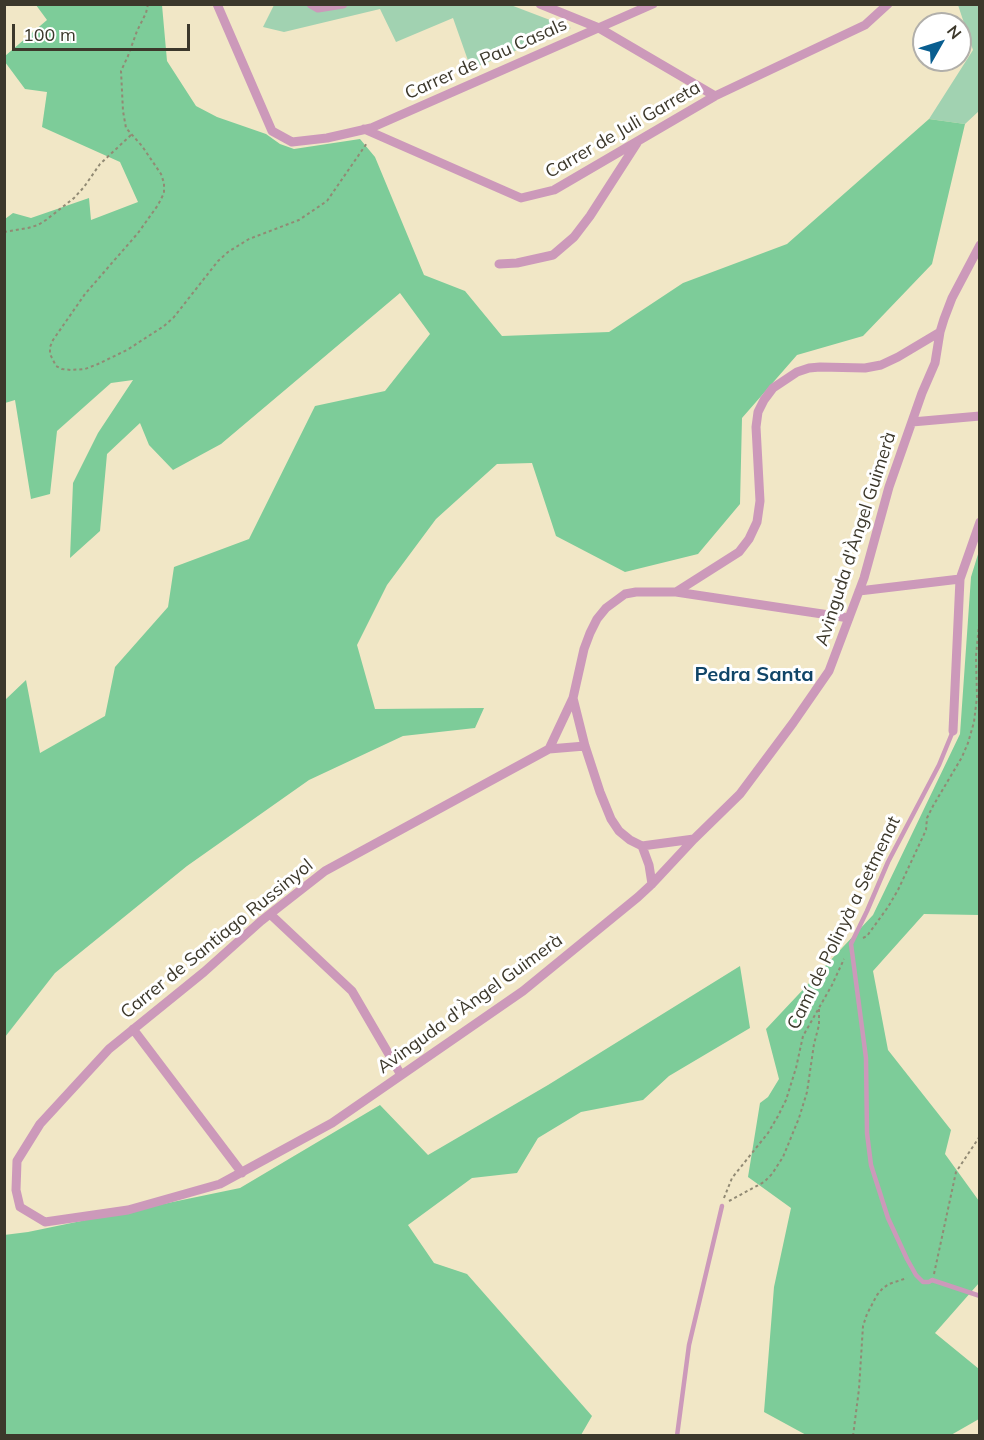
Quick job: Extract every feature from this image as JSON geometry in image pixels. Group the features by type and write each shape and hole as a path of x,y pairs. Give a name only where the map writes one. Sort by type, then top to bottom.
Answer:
{"street":[{"name":"Carrer de Pau Casals","path":"217,4 272,131 292,142 327,138 381,123 653,4"},
{"path":"311,4 318,8 343,4"},
{"path":"540,4 599,28 715,96"},
{"name":"Carrer de Juli Garreta","path":"364,129 522,198 554,190 715,96 865,25 888,4"},
{"path":"499,264 517,263 553,255 574,237 638,141"},
{"name":"Avinguda d'Àngel Guimerà","path":"20,1207 45,1222 128,1210 220,1184 242,1173 332,1123 523,991 652,884 740,794 829,671 864,578 889,487 935,363 940,332 952,298 980,245"},
{"path":"676,592 739,552 749,539 757,522 760,501 756,427 758,412 773,388 784,379 809,368 865,368 881,364 898,357 940,332"},
{"path":"912,422 980,416"},
{"path":"953,731 960,579 980,522"},
{"path":"859,591 960,579"},
{"path":"549,749 573,698 587,641 597,619 606,608 625,594 676,592 849,618"},
{"path":"573,698 585,746 611,819 624,836 642,846 694,839"},
{"name":"Carrer de Santiago Russinyol","path":"20,1207 16,1190 17,1161 40,1124 109,1049 204,972 270,914 325,871 549,749 585,746"},
{"path":"642,846 652,884"},
{"path":"270,914 352,991 401,1075"},
{"path":"133,1029 242,1173"}],"lane":[{"name":"Camí de Polinyà a Setmenat","path":"851,944 888,862 939,765 953,731"},
{"path":"851,944 866,1058 867,1132 871,1165 888,1218 907,1260 923,1282 932,1280 980,1296"},
{"path":"676,1436 689,1345 722,1206"}],"path":[{"path":"148,4 121,71 123,111 126,128 142,146 161,174 164,193 138,233 85,294 53,340 50,354 56,366 71,370 85,369 127,350 164,326 228,252 249,239 299,220 327,201 361,150 375,134"},
{"path":"4,232 39,225 74,198 100,164 131,135"},
{"name":"Camí de Polinyà a Setmenat","path":"722,1206 732,1178 768,1133 786,1100 803,1036 832,985 851,944"},
{"path":"722,1206 764,1182 783,1157 807,1092 819,1025 819,1008"},
{"path":"932,1280 956,1172 980,1136"},
{"path":"853,1436 860,1389 863,1326 867,1314 877,1295 889,1284 916,1275"}],"green space":[{"path":"508,4 571,28 471,69 453,18 396,42 380,9 284,32 263,27 274,5"},
{"path":"36,5 162,5 167,61 196,106 217,117 266,134 280,144 294,149 360,139 375,157 424,275 465,291 502,336 609,332 683,283 787,244 929,119 965,124 932,264 863,336 797,355 742,418 740,504 698,554 625,572 556,536 532,463 497,464 436,519 387,585 357,645 375,709 484,708 475,728 403,736 309,780 187,866 55,973 5,1037 5,700 26,680 40,753 105,716 115,667 168,607 174,567 249,539 315,406 385,391 430,334 400,293 221,444 173,470 149,445 140,423 107,454 100,531 70,558 73,483 98,433 133,380 111,383 57,431 50,494 31,499 15,400 5,403 5,219 13,213 31,218 89,198 91,220 138,202 120,162 42,127 47,92 25,89 5,62 5,56 47,20"},
{"path":"958,5 979,5 979,111 965,124 929,119 959,72 972,72 972,12 960,12"},
{"path":"979,551 979,915 924,914 873,971 888,1050 951,1130 945,1154 979,1201 979,1283 935,1333 979,1369 979,1419 951,1435 808,1436 764,1412 774,1287 791,1208 748,1177 760,1103 768,1097 779,1079 766,1029 873,915 960,734 971,577"},
{"path":"740,966 750,1028 669,1076 643,1100 581,1112 538,1138 517,1173 472,1178 408,1225 434,1263 467,1274 592,1416 581,1435 5,1435 4,1235 240,1188 380,1105 428,1155 548,1085"}],"district":[{"name":"Pedra Santa","path":"754,675"}]}
